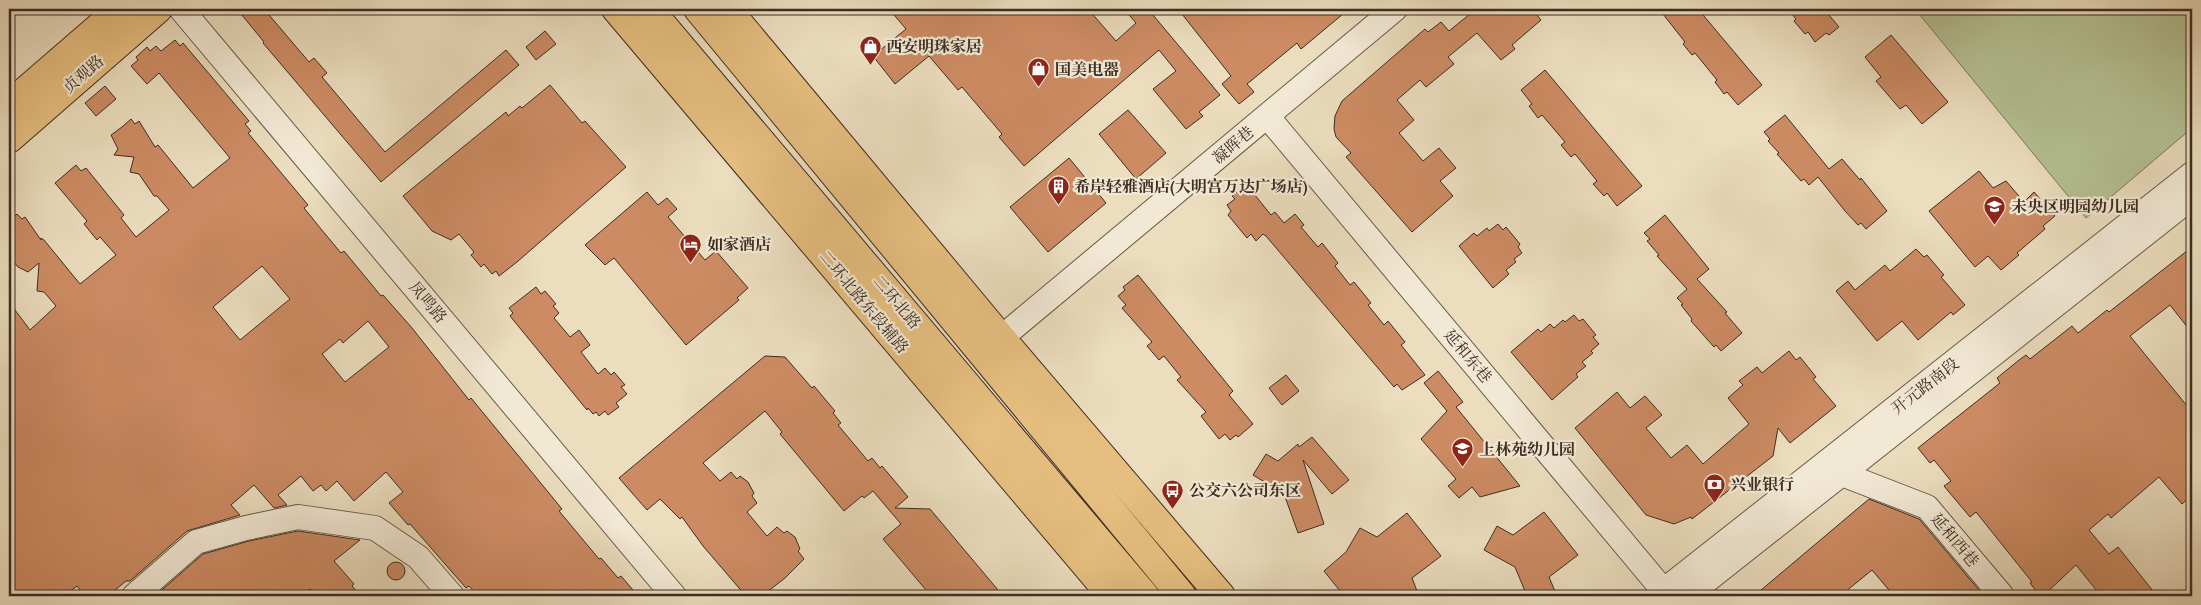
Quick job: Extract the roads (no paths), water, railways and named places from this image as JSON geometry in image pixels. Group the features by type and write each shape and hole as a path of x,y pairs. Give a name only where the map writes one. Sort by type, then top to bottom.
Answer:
{"main road":[{"name":"贞观路","path":"9,105 120,9"},
{"name":"贞观路","path":"9,138 158,9"},
{"name":"二环北路东段辅路","path":"616,9 1112,596"},
{"name":"二环北路","path":"649,9 1145,596"},
{"name":"二环北路","path":"698,9 1182,596"},
{"path":"727,9 1001,338 1221,596"}],"street":[{"name":"凤鸣路","path":"181,9 674,596"},
{"name":"凝晖巷","path":"1001,338 1395,9"},
{"name":"延和东巷","path":"1267,116 1663,594"},
{"name":"开元路南段","path":"1663,594 2192,174"},
{"name":"开元路南段","path":"1688,596 2192,197"},
{"name":"延和西巷","path":"1842,474 1928,507 2002,596"},
{"path":"134,596 196,542 246,528 298,517 375,528 418,557 452,596"}],"place":[{"name":"西安明珠家居","path":"870,65"},
{"name":"国美电器","path":"1039,88"},
{"name":"希岸轻雅酒店(大明宫万达广场店)","path":"1058,205"},
{"name":"未央区明园幼儿园","path":"1995,225"},
{"name":"如家酒店","path":"691,263"},
{"name":"上林苑幼儿园","path":"1463,468"},
{"name":"兴业银行","path":"1714,503"},
{"name":"公交六公司东区","path":"1173,509"}]}
